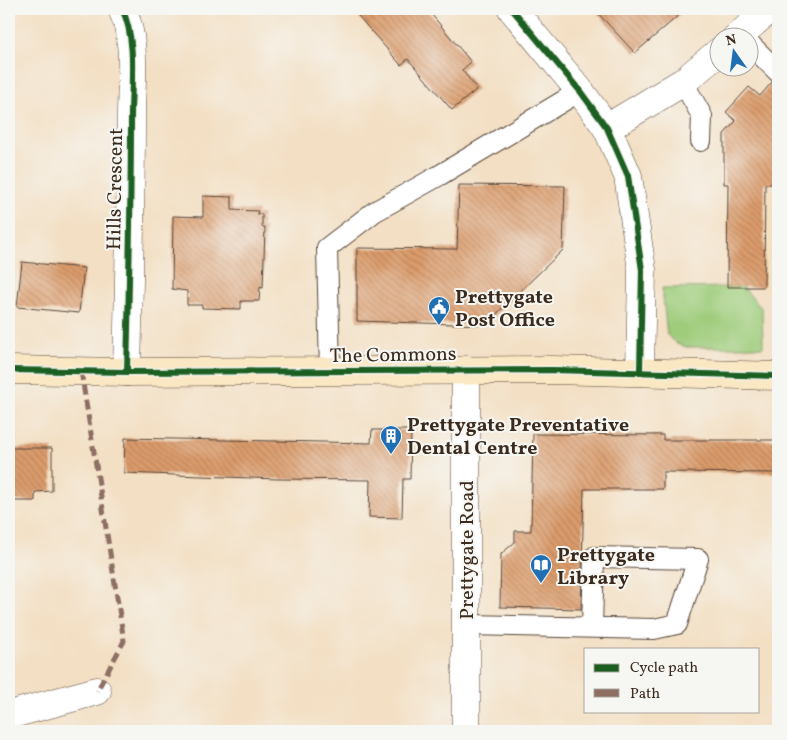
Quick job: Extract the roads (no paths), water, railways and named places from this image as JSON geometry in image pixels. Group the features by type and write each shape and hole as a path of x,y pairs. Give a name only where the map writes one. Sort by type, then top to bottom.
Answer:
{"street":[{"name":"Hills Crescent","path":"122,9 126,17 131,44 127,372"},
{"path":"512,9 580,91 607,128 628,176 642,270 640,372"},
{"path":"751,28 770,9"},
{"path":"607,128 683,82 710,62"},
{"name":"The Commons","path":"9,370 127,372 552,370 778,376"},
{"name":"Prettygate Road","path":"466,370 466,731"},
{"path":"9,715 98,691"}],"lane":[{"path":"760,58 778,72"},
{"path":"683,82 702,116 701,141"},
{"path":"330,371 327,248 374,212 440,175 580,91"},
{"path":"466,625 592,628 654,629 677,624 698,558 594,557 592,628"}],"place":[{"name":"Prettygate Post Office","path":"439,326"},
{"name":"Prettygate Preventative Dental Centre","path":"391,455"},
{"name":"Prettygate Library","path":"541,584"}]}
